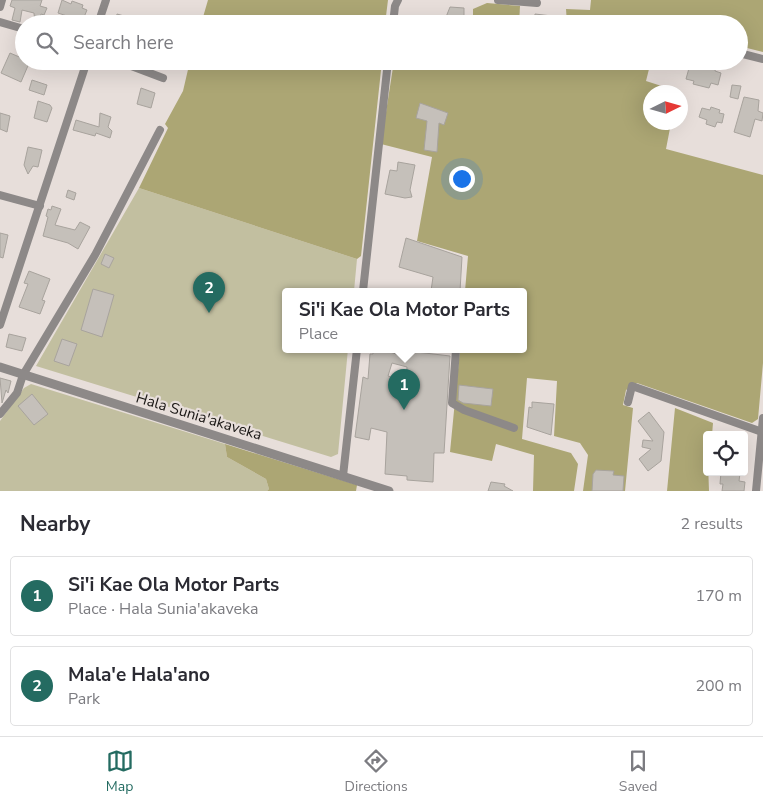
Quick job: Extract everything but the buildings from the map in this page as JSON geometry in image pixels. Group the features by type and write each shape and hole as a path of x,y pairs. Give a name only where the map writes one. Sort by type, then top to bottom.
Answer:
{"street":[{"path":"0,7 2,0"},
{"path":"101,15 106,0"},
{"path":"498,0 537,3"},
{"path":"394,15 396,2"},
{"path":"0,22 15,27"},
{"path":"748,55 763,59"},
{"path":"0,325 84,70"},
{"path":"141,70 162,78"},
{"path":"363,288 387,70"},
{"path":"0,414 17,393 23,375 95,254 160,130"},
{"path":"0,195 40,206"},
{"path":"343,476 357,353"},
{"path":"456,353 452,403 464,410 514,428"},
{"name":"Hala Sunia'akaveka","path":"0,368 389,491"},
{"path":"628,402 632,386 762,432"},
{"path":"756,491 763,418"}],"shaded area":[{"path":"208,0 388,0 386,15 204,15"},
{"path":"591,0 763,0 763,52 748,48 748,15 566,15 566,9 590,10"},
{"path":"487,3 520,6 520,15 473,15 473,9"},
{"path":"188,70 381,70 361,256 357,259 139,188 168,128 165,124 183,91"},
{"path":"393,70 649,70 646,81 658,85 643,85 643,130 670,130 666,149 763,175 763,363 758,419 752,423 637,383 626,390 623,405 633,408 625,491 583,491 588,455 580,443 554,436 557,381 527,378 522,439 571,453 578,464 574,491 533,491 534,455 496,444 492,461 450,452 460,353 527,353 527,288 465,288 468,256 417,241 432,157 381,144"},
{"path":"139,188 357,259 354,288 282,288 282,353 348,353 338,454 331,457 36,366"},
{"path":"31,384 225,444 227,457 266,479 269,489 267,491 0,491 0,421 24,388"},
{"path":"675,408 713,423 712,431 703,431 703,476 708,476 709,491 667,491"},
{"path":"225,444 357,485 356,491 267,491 269,489 266,479 227,457"}],"place":[{"name":"Mala'e Hala'ano","path":"209,313"},
{"name":"Si'i Kae Ola Motor Parts","path":"404,410"}]}
